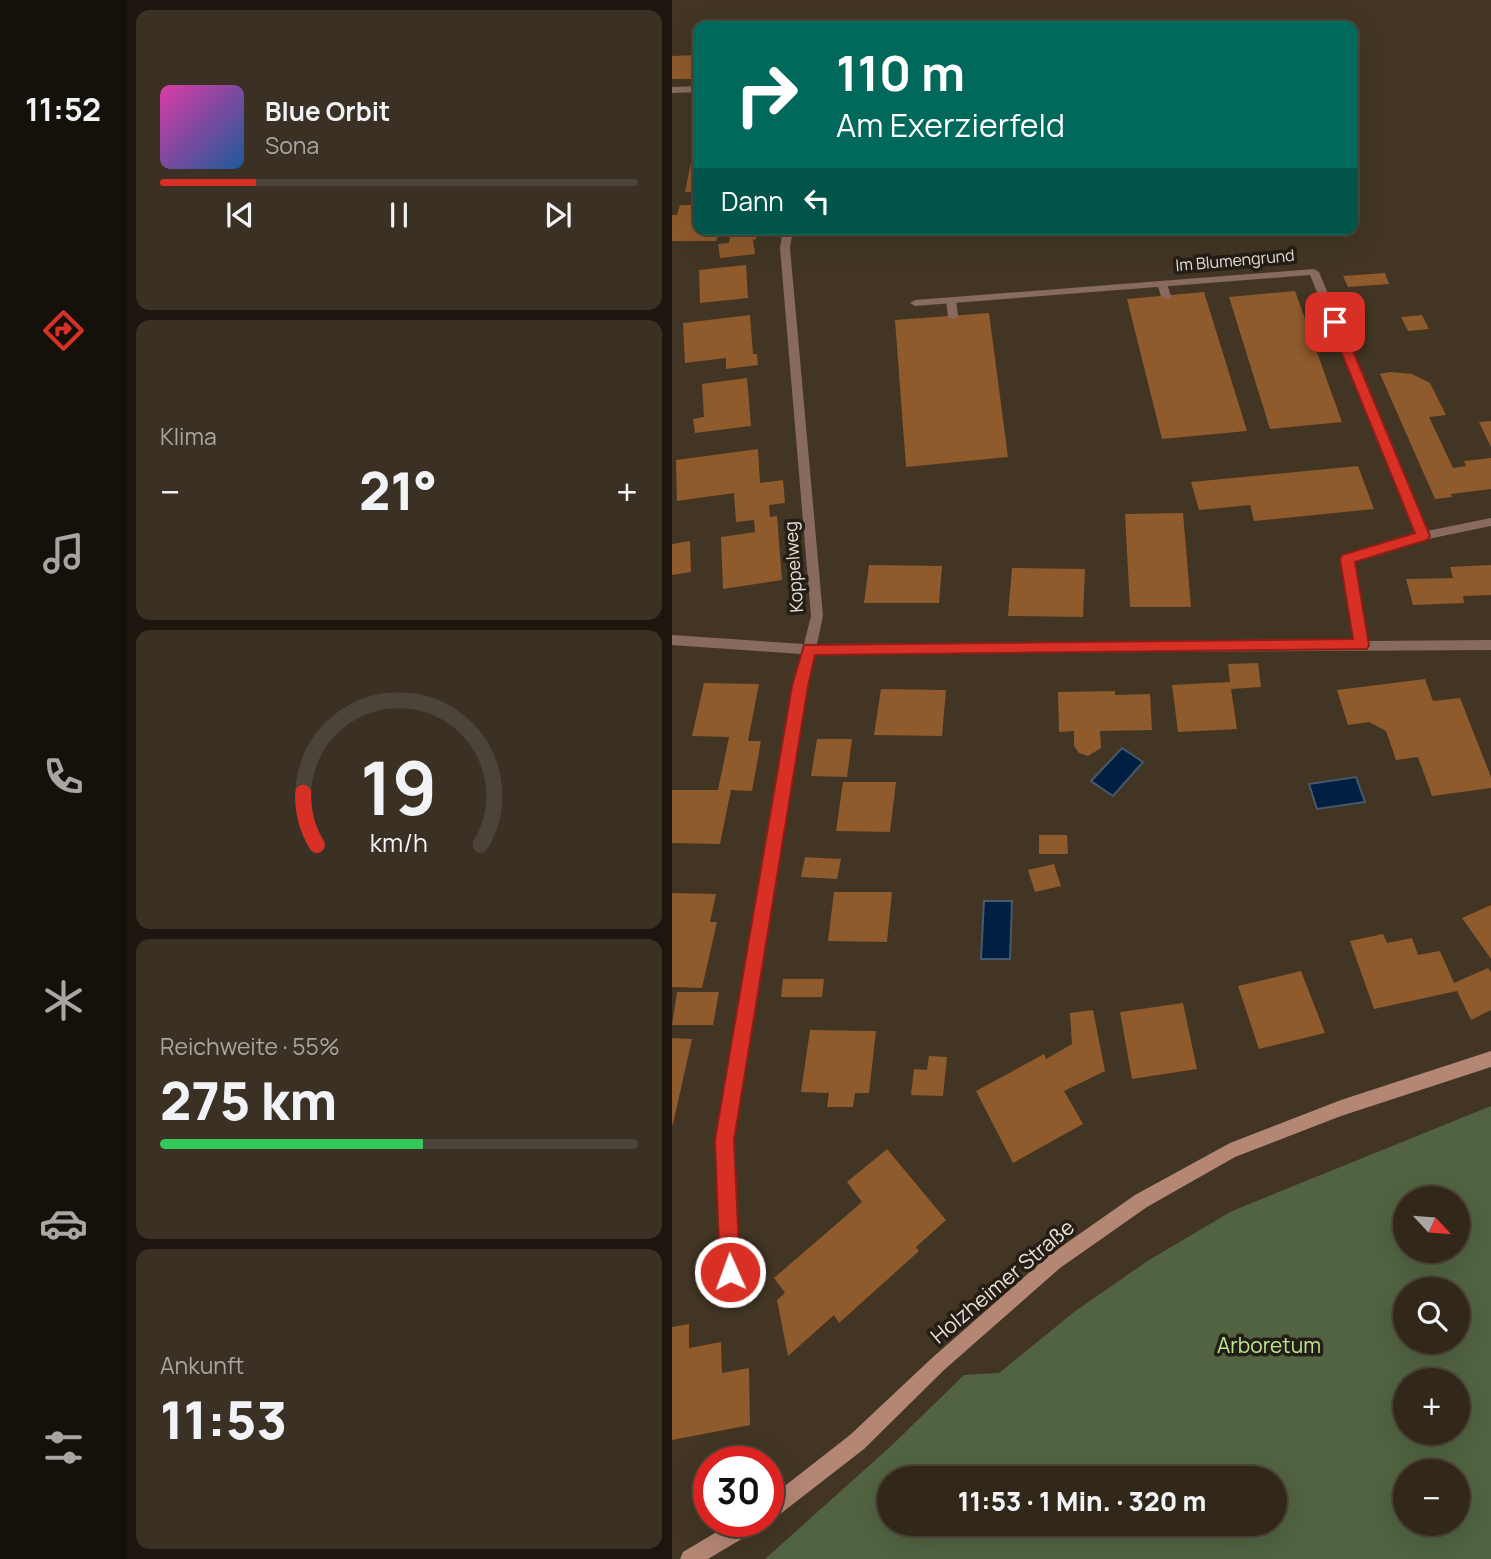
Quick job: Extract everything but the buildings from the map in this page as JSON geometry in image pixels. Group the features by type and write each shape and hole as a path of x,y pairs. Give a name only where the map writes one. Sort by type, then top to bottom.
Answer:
{"street":[{"path":"672,90 693,89"},
{"name":"Koppelweg","path":"730,1272 725,1140 800,686 817,616 785,248 787,235"},
{"name":"Im Blumengrund","path":"915,303 1164,290 1314,272 1423,536"},
{"path":"951,300 953,316"},
{"path":"1361,645 1347,559 1423,536 1491,522"},
{"path":"672,640 809,649 1490,646"},
{"name":"Holzheimer Straße","path":"784,1499 857,1442 938,1364 1054,1262 1141,1200 1230,1151 1340,1108 1491,1059"},
{"path":"690,1559 726,1537"}],"green space":[{"name":"Arboretum","path":"1491,1106 1491,1559 765,1559 890,1447 964,1375 999,1373 1074,1312 1149,1260 1232,1211"}],"water":[{"path":"1122,748 1143,762 1113,796 1091,781"},
{"path":"1356,777 1365,802 1317,809 1309,784"},
{"path":"984,901 1012,901 1010,959 981,959"}],"route":[{"path":"730,1272 725,1140 800,686 809,649 1361,645 1347,559 1423,536 1335,322"}]}
